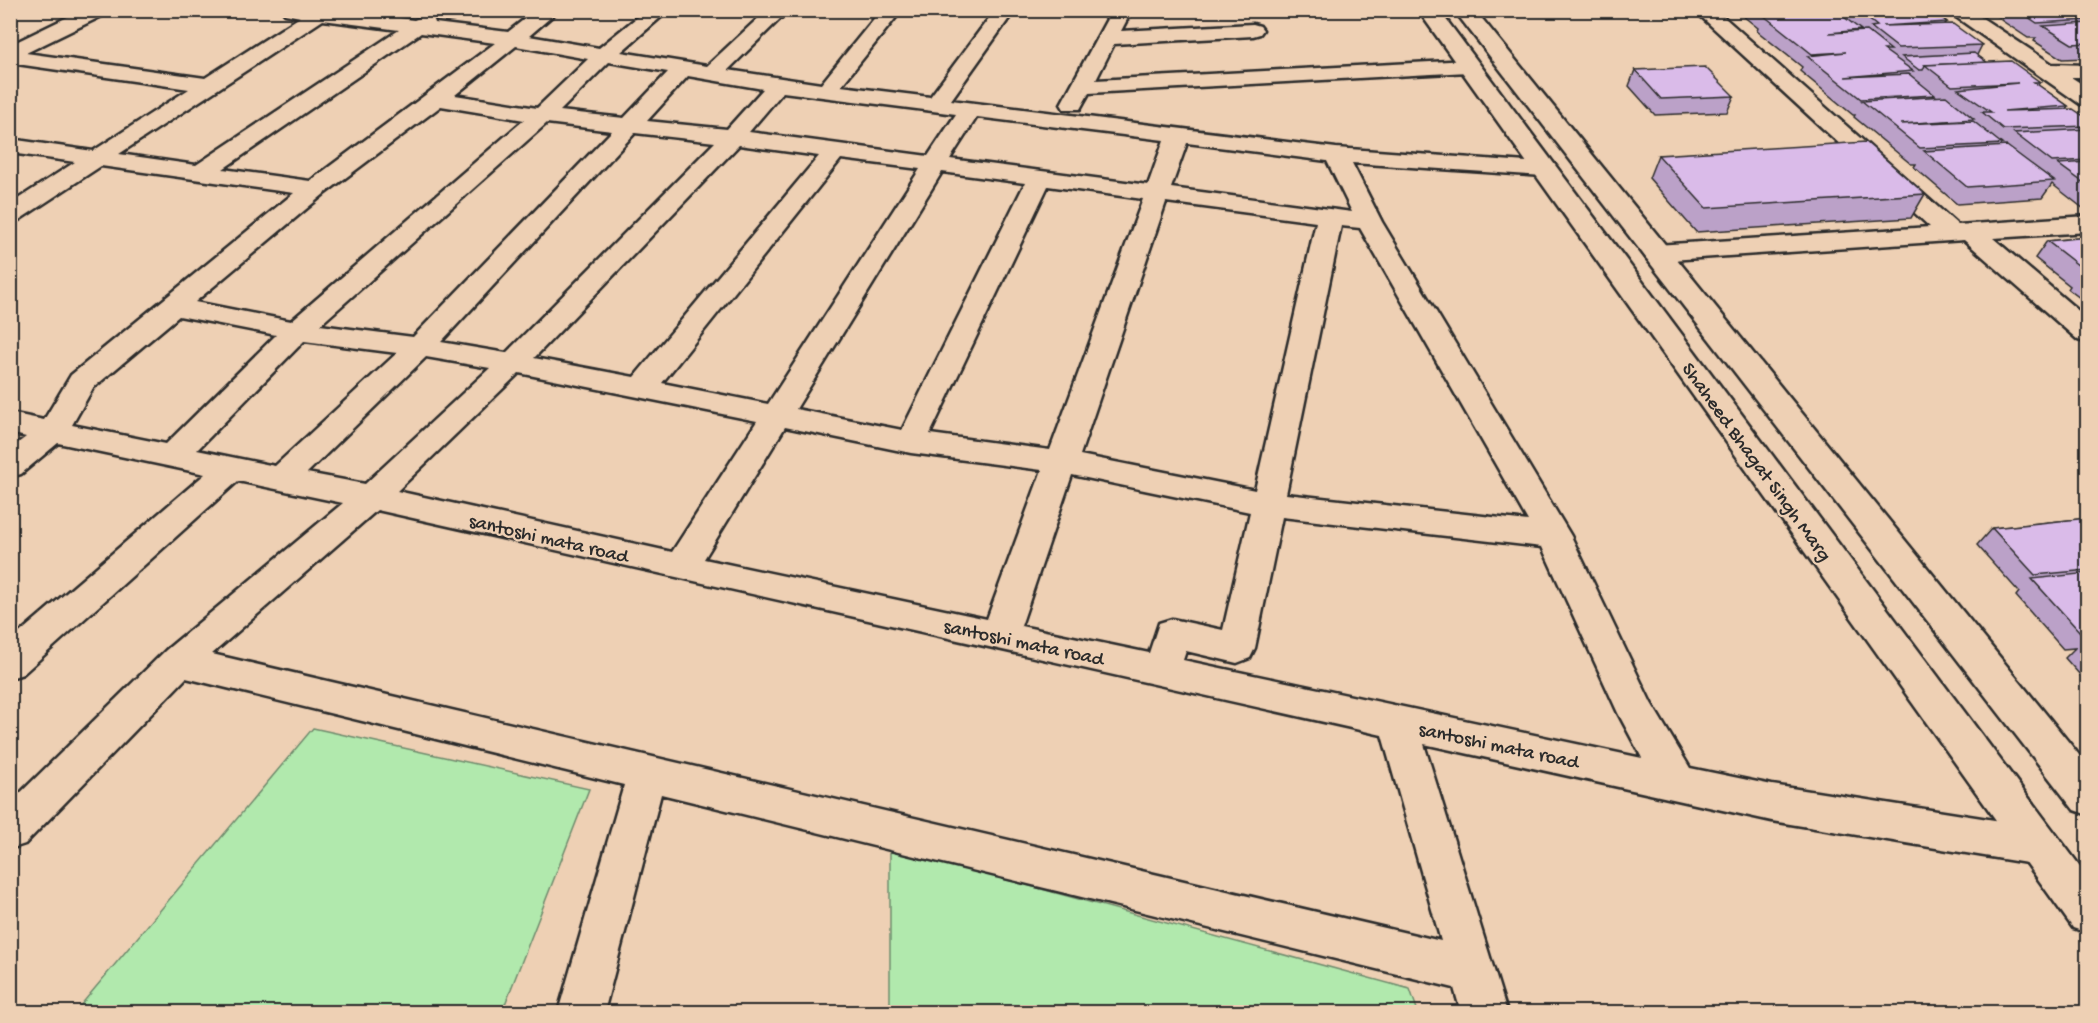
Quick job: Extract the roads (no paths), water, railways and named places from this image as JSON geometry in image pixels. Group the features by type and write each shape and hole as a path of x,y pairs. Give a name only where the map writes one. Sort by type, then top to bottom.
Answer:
{"street":[{"path":"10,55 99,10"},
{"path":"292,10 322,12 511,39 778,85 1336,155 1544,169"},
{"path":"202,172 443,10"},
{"path":"10,466 53,431 81,382 315,189 437,99 549,10"},
{"path":"172,457 297,331 542,116 606,54 659,10"},
{"path":"711,74 779,10"},
{"path":"827,90 892,10"},
{"path":"937,104 1005,10"},
{"path":"1064,120 1122,10"},
{"path":"1243,10 1268,62"},
{"name":"Shaheed Bhagat Singh Marg","path":"1428,10 2088,912"},
{"path":"1464,10 2088,797"},
{"path":"1704,10 1961,233 2088,334"},
{"path":"1956,10 2088,99"},
{"path":"10,215 206,85 322,12"},
{"path":"1107,38 1252,30"},
{"path":"10,55 206,85"},
{"path":"1081,87 1268,62 1468,66"},
{"path":"280,480 420,347 682,70"},
{"path":"2047,70 2088,71"},
{"path":"10,831 179,661 371,497 513,363 733,137 778,85"},
{"path":"437,99 542,116 733,137 1369,222"},
{"path":"681,567 970,108"},
{"path":"999,636 1178,135"},
{"path":"10,146 315,189"},
{"path":"640,390 835,151"},
{"path":"1336,155 1369,222 1554,536 1637,713 1678,783"},
{"path":"911,442 1040,178"},
{"path":"1162,672 1172,633 1237,648 1330,216"},
{"path":"1656,254 2088,224"},
{"path":"172,306 297,331 420,347 513,363 911,442 1061,462 1268,504 1554,536"},
{"name":"santoshi mata road","path":"10,423 371,497 681,567 1772,803 2039,846"},
{"path":"10,663 231,469"},
{"path":"179,661 1471,970"},
{"path":"1398,723 1484,1012"},
{"path":"581,1012 647,773"}]}
